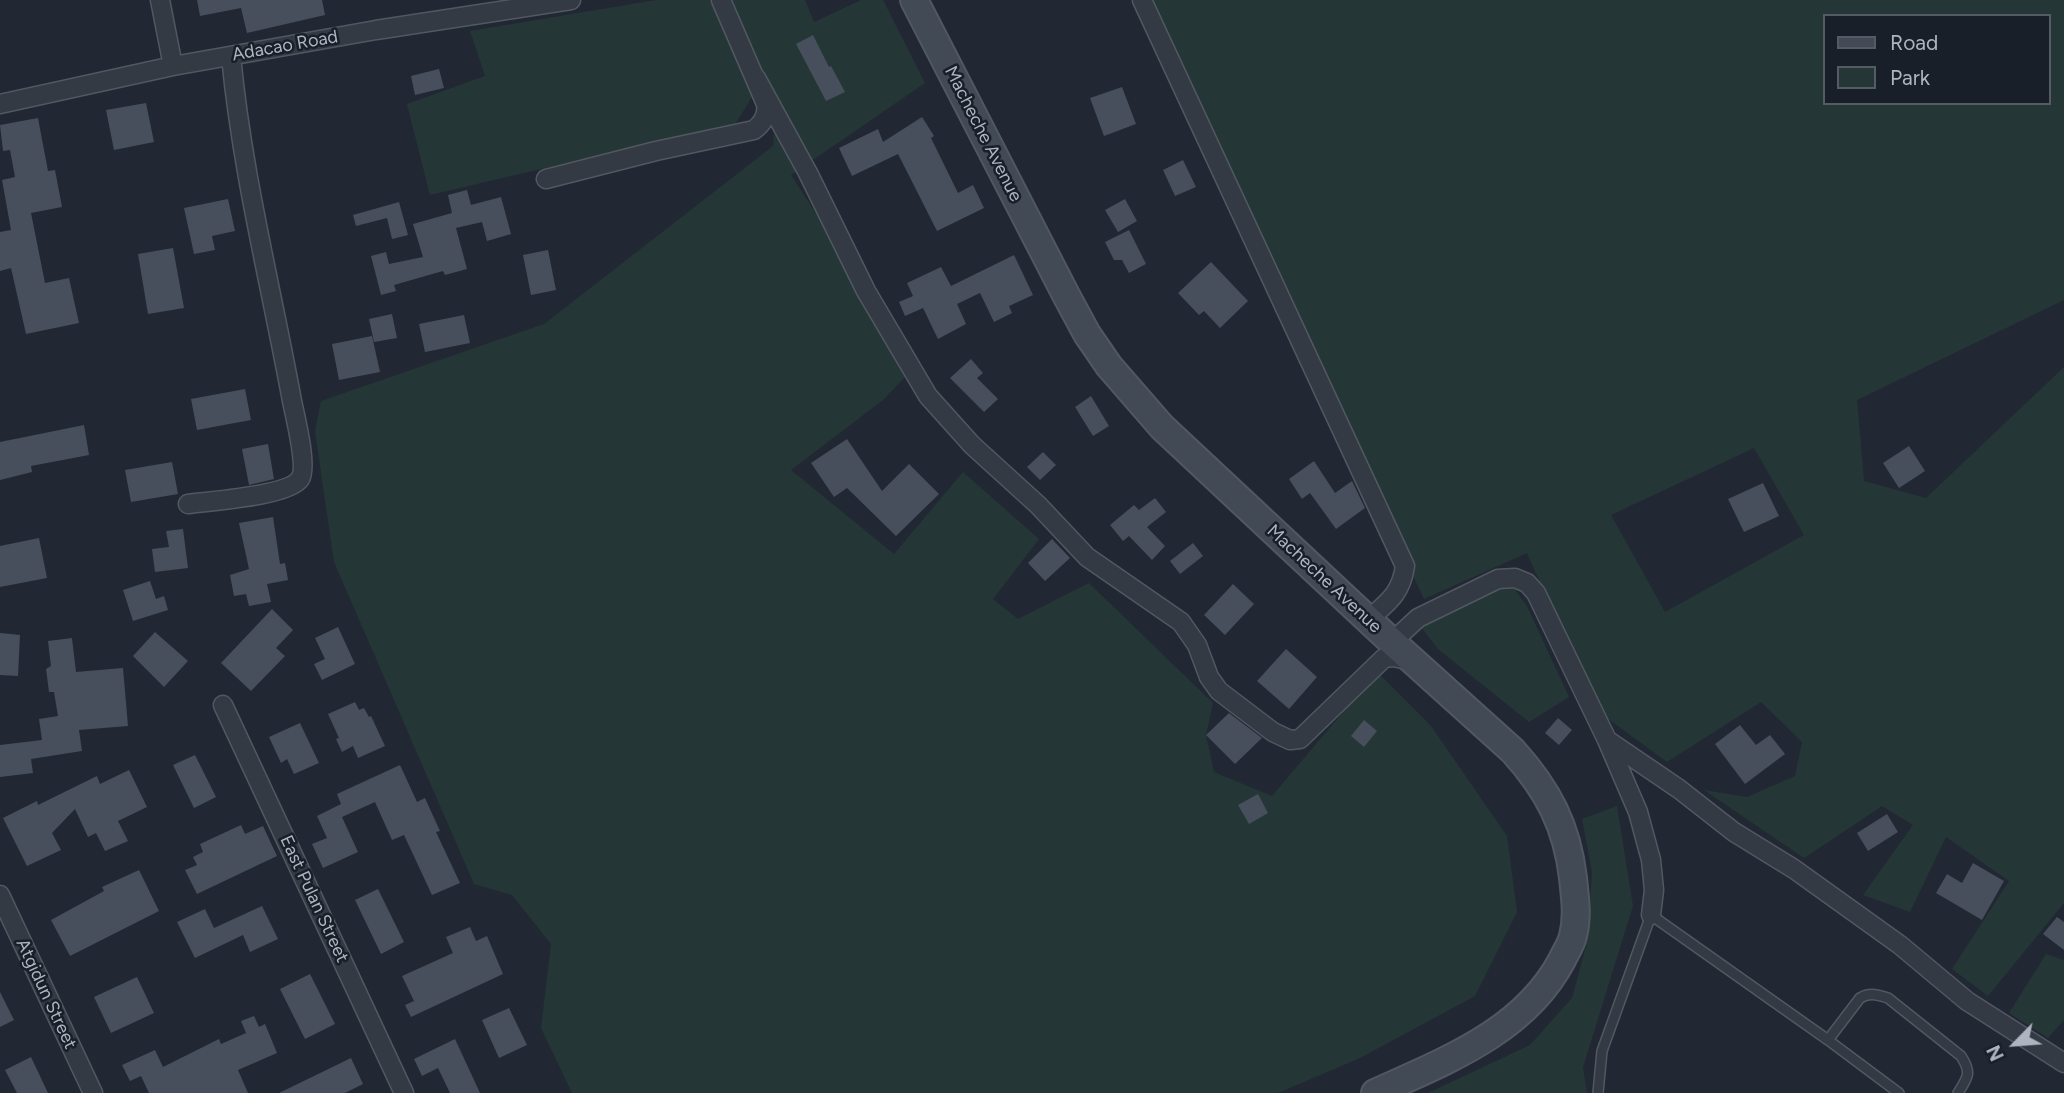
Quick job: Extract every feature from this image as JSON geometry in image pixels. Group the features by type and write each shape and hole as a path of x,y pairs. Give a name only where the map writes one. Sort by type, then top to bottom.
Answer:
{"main road":[{"name":"Macheche Avenue","path":"914,0 1066,295 1087,334 1109,366 1162,427 1513,751 1534,775 1551,801 1570,856 1577,912 1572,939 1553,977 1524,1011 1482,1042 1375,1093"}],"street":[{"path":"160,0 173,66"},
{"name":"Adacao Road","path":"0,104 173,66 376,30 571,0"},
{"path":"720,0 756,78 808,173 866,291 928,396 972,445 1038,505 1087,557 1181,622 1197,645 1209,677 1219,691 1273,732 1290,740 1300,739 1384,658 1413,661"},
{"path":"1142,0 1405,566 1402,582 1395,595 1368,620"},
{"path":"188,504 270,493 296,483 302,473 300,444 285,361 237,119 231,56"},
{"path":"546,179 754,130 761,125 767,111 756,78"},
{"path":"1392,642 1418,618 1498,579 1515,578 1527,583 1536,593 1607,740 1638,812 1651,860 1654,890 1651,915"},
{"name":"East Pulan Street","path":"223,705 404,1093"},
{"path":"1607,740 1679,789 1734,832 1794,869 1900,946 1966,1001 2064,1063"},
{"name":"Atgidun Street","path":"0,895 93,1093"}],"lane":[{"path":"1598,1093 1602,1051 1651,915 1899,1093"},
{"path":"1828,1040 1860,998 1867,994 1888,998 1961,1056 1968,1067 1968,1078 1958,1093"}],"green space":[{"path":"656,0 805,0 814,22 861,0 883,0 925,83 791,175 885,320 911,371 883,400 791,470 894,554 963,472 1039,539 993,599 1018,619 1089,583 1213,703 1206,735 1214,772 1272,796 1377,672 1431,726 1507,836 1517,912 1475,996 1360,1058 1278,1093 572,1093 541,1028 551,944 512,895 474,884 334,562 315,431 321,401 544,324 773,146 776,106 763,79 736,123 430,195 407,104 485,76 470,31"},
{"path":"1141,0 2064,0 2064,300 1857,400 1864,481 1926,498 2064,367 2064,903 1988,996 1952,969 2009,881 1946,837 1910,912 1863,895 1913,825 1882,806 1804,858 1704,790 1747,797 1795,776 1802,742 1761,702 1667,762 1596,710 1527,553 1424,599","holes":["1754,448 1804,535 1665,612 1611,515"]},
{"path":"1510,583 1527,606 1569,697 1529,722 1438,649 1420,626"},
{"path":"1617,806 1633,906 1583,1067 1587,1093 1428,1093 1530,1045 1572,998 1588,939 1592,872 1582,819"},
{"path":"2046,954 2064,960 2064,1020 2048,1038 2009,1013"}],"building":[{"path":"197,0 322,0 325,15 247,33 241,8 200,16"},
{"path":"813,35 845,92 826,101 796,44"},
{"path":"439,69 444,88 415,95 411,76"},
{"path":"1122,87 1136,124 1104,136 1090,98"},
{"path":"146,103 154,142 114,150 106,110"},
{"path":"922,117 934,136 931,138 958,193 973,185 984,208 937,231 898,154 852,176 839,148 878,129 883,142"},
{"path":"38,118 48,171 55,170 62,207 31,213 45,283 69,278 79,323 26,334 11,268 0,271 0,232 11,230 2,180 15,177 10,150 3,151 0,125"},
{"path":"1183,160 1196,187 1175,196 1163,170"},
{"path":"467,190 471,205 501,197 511,234 487,241 482,222 456,228 467,269 445,275 443,271 394,285 396,291 381,295 371,256 386,252 389,264 423,257 413,224 452,213 448,195"},
{"path":"228,199 235,231 212,236 215,250 194,254 184,208"},
{"path":"1125,199 1137,221 1118,232 1105,210"},
{"path":"399,202 408,235 392,239 387,218 356,226 353,215"},
{"path":"1129,230 1146,264 1129,273 1122,260 1114,260 1105,242"},
{"path":"173,248 184,308 148,314 138,254"},
{"path":"548,250 556,290 531,295 523,255"},
{"path":"1014,255 1033,295 1009,306 1012,313 994,322 980,293 957,304 966,324 938,339 923,308 905,316 899,302 913,296 907,283 941,267 951,286"},
{"path":"1211,262 1248,301 1220,328 1204,311 1199,315 1178,293"},
{"path":"392,314 397,338 374,342 369,319"},
{"path":"464,315 470,343 425,352 419,324"},
{"path":"372,336 380,372 339,380 332,344"},
{"path":"971,359 983,373 977,378 998,399 984,412 950,378"},
{"path":"245,389 251,420 197,430 191,399"},
{"path":"1091,396 1109,426 1093,436 1075,407"},
{"path":"84,425 89,455 31,466 32,472 0,480 0,442"},
{"path":"847,439 882,491 909,464 939,494 896,536 847,488 834,497 811,463"},
{"path":"268,444 274,479 249,485 242,449"},
{"path":"1909,446 1925,471 1899,488 1883,463"},
{"path":"1043,452 1056,465 1040,480 1027,467"},
{"path":"1314,461 1335,493 1352,481 1365,508 1336,529 1310,493 1302,499 1289,479"},
{"path":"172,462 178,494 131,502 125,470"},
{"path":"1763,483 1779,516 1744,532 1728,499"},
{"path":"1155,498 1166,512 1147,527 1165,546 1152,560 1129,536 1123,541 1110,525 1134,505 1139,510"},
{"path":"273,517 280,564 285,563 288,580 267,584 271,602 249,606 246,594 234,596 230,575 249,569 239,523"},
{"path":"183,529 188,568 155,572 152,549 169,547 166,531"},
{"path":"39,538 47,578 0,587 0,546"},
{"path":"1052,539 1070,558 1045,581 1028,563"},
{"path":"1193,543 1203,556 1180,574 1170,561"},
{"path":"150,581 156,599 164,596 168,610 133,621 123,590"},
{"path":"1233,584 1254,604 1225,635 1204,615"},
{"path":"272,609 293,630 276,648 285,656 251,691 221,663"},
{"path":"338,627 355,664 322,680 314,664 325,659 315,638"},
{"path":"155,632 188,661 164,687 133,656"},
{"path":"0,633 20,635 18,676 0,675"},
{"path":"72,638 76,672 123,668 128,726 79,730 82,751 31,759 33,773 0,777 0,745 42,740 39,719 58,716 54,692 49,692 46,669 51,666 48,641"},
{"path":"1286,649 1317,677 1289,709 1257,681"},
{"path":"355,702 359,710 364,708 369,717 371,716 385,746 358,758 353,746 342,752 328,714"},
{"path":"1229,713 1262,738 1235,764 1206,735"},
{"path":"1558,718 1572,730 1559,745 1545,733"},
{"path":"1364,720 1377,731 1364,747 1351,736"},
{"path":"300,723 319,763 294,774 287,759 281,763 269,737"},
{"path":"1740,725 1756,745 1770,735 1785,754 1745,784 1715,744"},
{"path":"195,755 216,797 194,808 173,765"},
{"path":"400,765 417,802 425,798 440,831 436,832 460,883 432,895 404,835 392,840 375,802 342,817 358,852 323,868 312,844 327,838 317,816 341,804 337,794"},
{"path":"129,770 147,807 118,821 128,841 105,851 96,833 88,837 75,809 52,833 61,850 27,866 3,818 37,801 38,805 97,776 100,784"},
{"path":"1258,794 1268,813 1249,824 1238,805"},
{"path":"1887,814 1898,832 1868,851 1857,833"},
{"path":"241,825 245,834 263,826 277,856 197,894 185,870 197,865 193,857 203,852 200,844"},
{"path":"1973,863 2004,881 1982,920 1936,893 1947,874 1962,883"},
{"path":"139,870 159,911 70,956 51,920 104,891 102,887"},
{"path":"378,889 404,942 381,954 355,900"},
{"path":"262,906 278,939 250,952 243,935 195,958 177,922 205,909 214,928"},
{"path":"2057,917 2064,922 2064,950 2043,934"},
{"path":"470,927 476,941 487,936 503,974 411,1017 405,1005 414,1001 402,976 453,953 446,937"},
{"path":"310,974 335,1024 305,1039 280,989"},
{"path":"137,977 154,1013 111,1033 94,997"},
{"path":"0,992 14,1020 0,1027"},
{"path":"509,1008 527,1045 499,1058 482,1020"},
{"path":"254,1016 259,1027 265,1024 277,1053 238,1070 248,1093 149,1093 141,1076 130,1081 122,1065 155,1050 163,1067 219,1039 221,1044 246,1033 241,1021"},
{"path":"455,1039 480,1093 450,1093 438,1068 422,1076 414,1059"},
{"path":"31,1057 48,1093 17,1093 5,1070"},
{"path":"351,1058 363,1084 345,1093 279,1093"}]}
